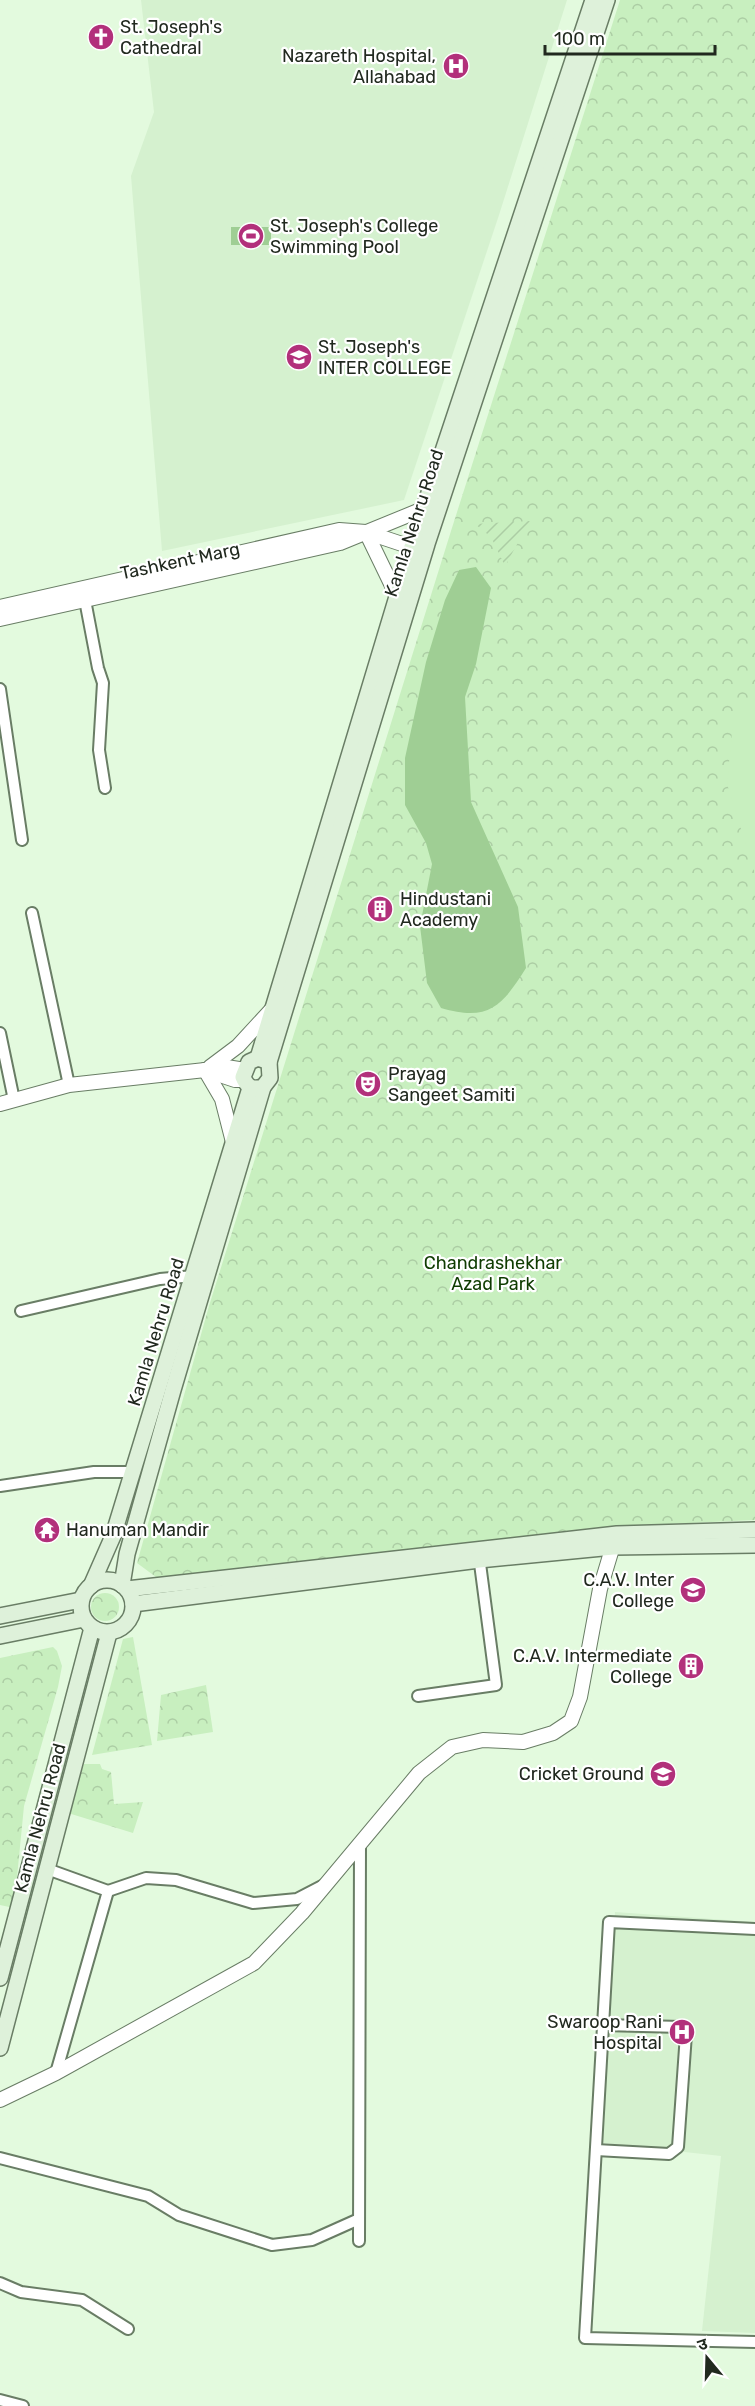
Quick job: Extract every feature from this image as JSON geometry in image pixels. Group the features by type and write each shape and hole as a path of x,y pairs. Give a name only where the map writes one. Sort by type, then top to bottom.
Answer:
{"main road":[{"name":"Kamla Nehru Road","path":"264,1060 273,1008 397,596 418,550 423,509 593,0"},
{"name":"Kamla Nehru Road","path":"264,1060 418,550 607,0"},
{"path":"264,1060 270,1078 250,1081 249,1062 264,1060"},
{"name":"Kamla Nehru Road","path":"91,1586 113,1536 134,1472 250,1081"},
{"name":"Kamla Nehru Road","path":"127,1593 127,1554 173,1390 250,1081"},
{"path":"88,1624 81,1610 81,1600 91,1586 108,1580 127,1593 615,1541 755,1530"},
{"path":"615,1541 755,1545"},
{"path":"0,1636 88,1624 109,1633 124,1626 129,1620 127,1593"},
{"path":"0,1616 81,1600"},
{"name":"Kamla Nehru Road","path":"0,1978 88,1624"},
{"name":"Kamla Nehru Road","path":"0,2048 109,1633"}],"street":[{"path":"397,596 366,532 423,509"},
{"name":"Tashkent Marg","path":"0,607 339,530 366,532 418,550"},
{"name":"Tashkent Marg","path":"0,619 340,543 366,532"},
{"path":"85,600 103,683 99,750 105,788"},
{"path":"0,689 22,840"},
{"path":"32,913 69,1085"},
{"path":"205,1070 238,1046 273,1008"},
{"path":"0,1033 14,1100"},
{"path":"205,1070 222,1099 233,1142"},
{"path":"0,1104 69,1085 205,1070 235,1080 250,1081"},
{"path":"21,1311 160,1279 194,1276"},
{"path":"0,1486 94,1472 134,1472"},
{"path":"0,2100 56,2073 254,1963 360,1844 419,1773 453,1747 483,1740 523,1742 553,1733 571,1721 580,1697 600,1589 615,1541"},
{"path":"418,1696 496,1685 478,1555"},
{"path":"359,2241 360,1844"},
{"path":"47,1869 108,1891 146,1878 176,1880 253,1903 297,1899 326,1883"},
{"path":"56,2073 108,1891"},
{"path":"755,1929 609,1922 585,2338 755,2342"},
{"path":"596,2150 669,2154 678,2147 687,2034 681,2027 603,2025"},
{"path":"0,2158 148,2196 179,2215 272,2245 312,2240 359,2219"},
{"path":"0,2283 21,2292 82,2300 128,2328"},
{"path":"0,2400 23,2406"}],"shaded area":[{"name":"St. Joseph's INTER COLLEGE","path":"141,0 567,0 499,215 404,500 162,551 131,176 154,112"},
{"name":"St. Joseph's College Swimming Pool","path":"231,227 271,227 271,245 231,245"},
{"path":"476,567 491,588 476,664 465,697 471,802 518,907 526,968 509,992 493,1008 471,1013 441,1008 427,983 420,926 432,864 426,843 405,805 405,758 426,662 445,600 459,570"},
{"name":"Swaroop Rani Hospital","path":"615,1912 755,1922 755,2333 702,2331 721,2156 603,2143"}],"green space":[{"name":"Chandrashekhar Azad Park","path":"620,0 755,0 755,1520 602,1527 160,1580 137,1563 209,1306 451,531"},
{"path":"530,521 505,566 491,537 475,524"},
{"path":"755,691 755,874 727,784 733,721"},
{"path":"105,1593 115,1597 119,1607 115,1617 105,1621 95,1617 91,1607 95,1597"},
{"path":"133,1637 152,1745 92,1755 123,1639"},
{"path":"53,1647 57,1651 62,1666 24,1806 14,1908 0,1905 0,1658"},
{"path":"206,1685 213,1732 157,1741 161,1695"},
{"path":"84,1764 100,1764 102,1769 111,1772 114,1804 143,1802 133,1833 68,1813"}],"place":[{"name":"St. Joseph's Cathedral","path":"101,37"},
{"name":"Nazareth Hospital, Allahabad","path":"456,66"},
{"name":"St. Joseph's College Swimming Pool","path":"251,236"},
{"name":"St. Joseph's INTER COLLEGE","path":"299,357"},
{"name":"Hindustani Academy","path":"380,909"},
{"name":"Prayag Sangeet Samiti","path":"368,1084"},
{"name":"Hanuman Mandir","path":"47,1530"},
{"name":"C.A.V. Inter College","path":"693,1590"},
{"name":"C.A.V. Intermediate College","path":"691,1666"},
{"name":"Cricket Ground","path":"663,1774"},
{"name":"Swaroop Rani Hospital","path":"682,2032"}]}
